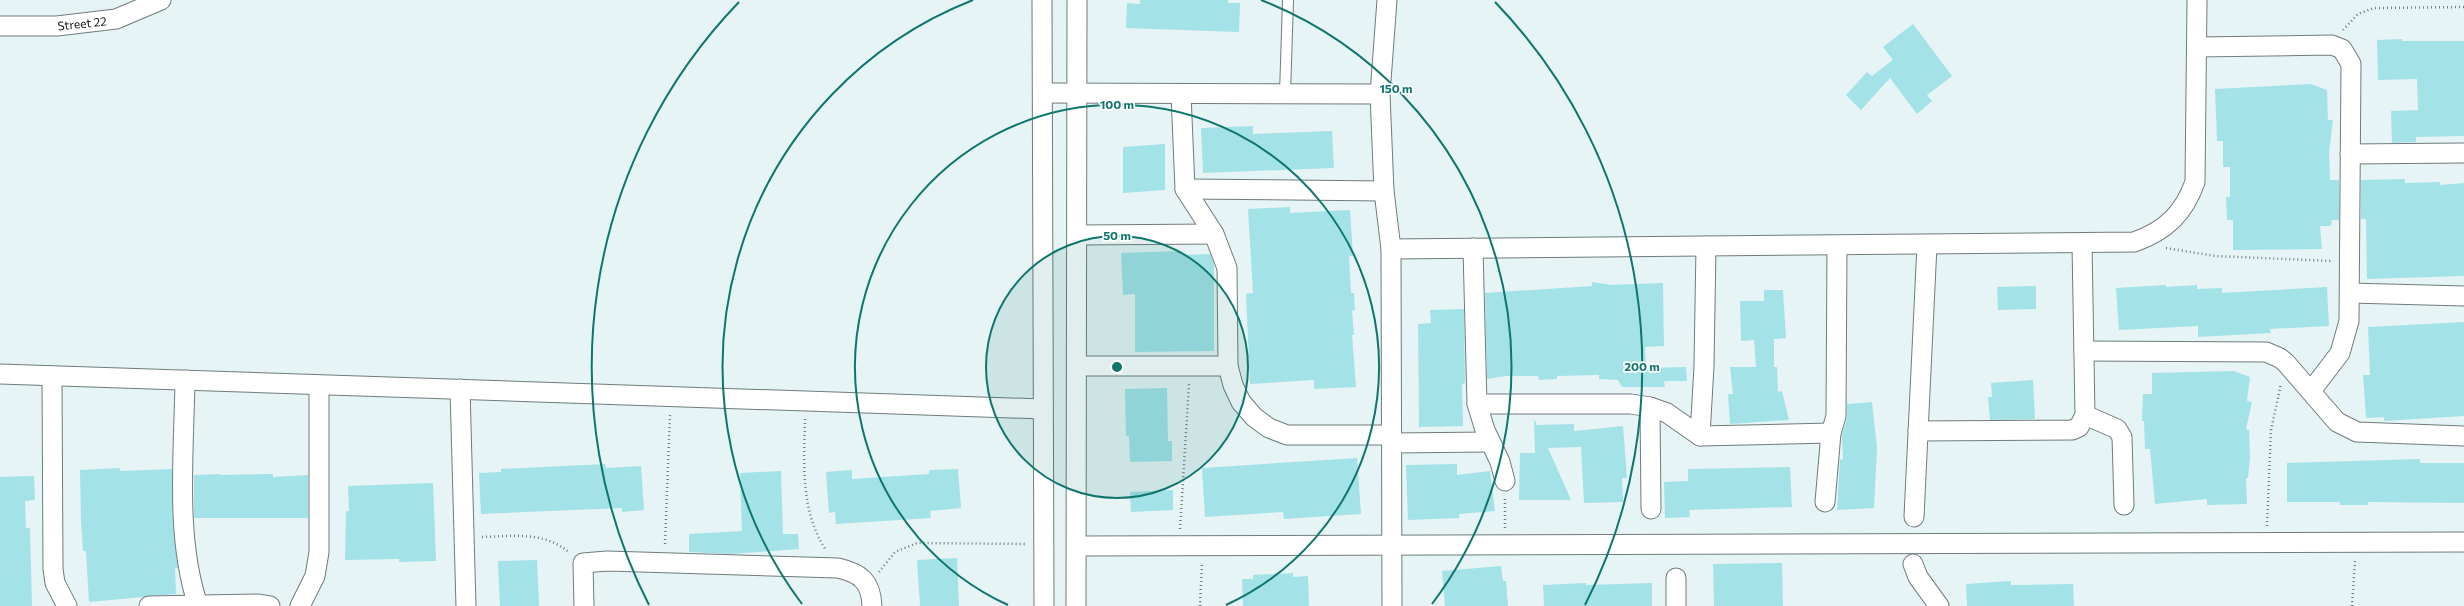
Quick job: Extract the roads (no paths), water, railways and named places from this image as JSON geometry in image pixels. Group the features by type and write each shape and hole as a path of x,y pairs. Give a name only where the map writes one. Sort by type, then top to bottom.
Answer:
{"street":[{"name":"Street 22","path":"0,26 57,26 116,19 161,0"},
{"path":"1042,0 1044,606"},
{"path":"1076,606 1078,366 1077,0"},
{"path":"1387,0 1380,94 1384,190 1392,249 1392,606"},
{"path":"1392,249 2082,244 2134,242 2151,236 2166,227 2179,214 2189,199 2195,182 2197,0"},
{"path":"2197,47 2332,45 2342,49 2351,64 2349,321 2345,343 2340,353 2311,391"},
{"path":"1043,94 1380,94"},
{"path":"1181,94 1185,188 1214,234 1227,268 1228,366 1233,385 1241,402 1254,417 1269,428 1287,435 1490,442"},
{"path":"2350,154 2464,153"},
{"path":"1185,188 1384,190"},
{"path":"1078,235 1214,234"},
{"path":"1918,431 2072,430 2079,427 2084,415 2082,244"},
{"path":"1914,518 1927,245"},
{"path":"1700,436 1704,366 1706,246"},
{"path":"1825,502 1831,434 1836,416 1837,246"},
{"path":"1473,248 1477,404 1505,481"},
{"path":"2350,293 2464,296"},
{"path":"2084,351 2266,352 2280,358 2286,363 2337,422 2356,432 2464,436"},
{"path":"1078,366 1228,366"},
{"path":"0,374 1043,409"},
{"path":"52,376 53,569 55,583 67,606"},
{"path":"185,380 184,539 190,584 198,605"},
{"path":"300,606 315,576 319,552 319,385"},
{"path":"460,389 466,606"},
{"path":"1477,404 1631,404 1650,407 1667,413 1700,436 1831,434"},
{"path":"1650,407 1651,509"},
{"path":"2084,415 2117,429 2122,437 2124,505"},
{"path":"1077,546 2464,542"},
{"path":"584,606 583,563 607,561 838,568 855,572 868,585 872,606"},
{"path":"1913,564 1918,577 1939,606"},
{"path":"1676,578 1676,606"},
{"path":"149,606 270,606"}],"lane":[{"path":"1285,94 1288,0"}]}
